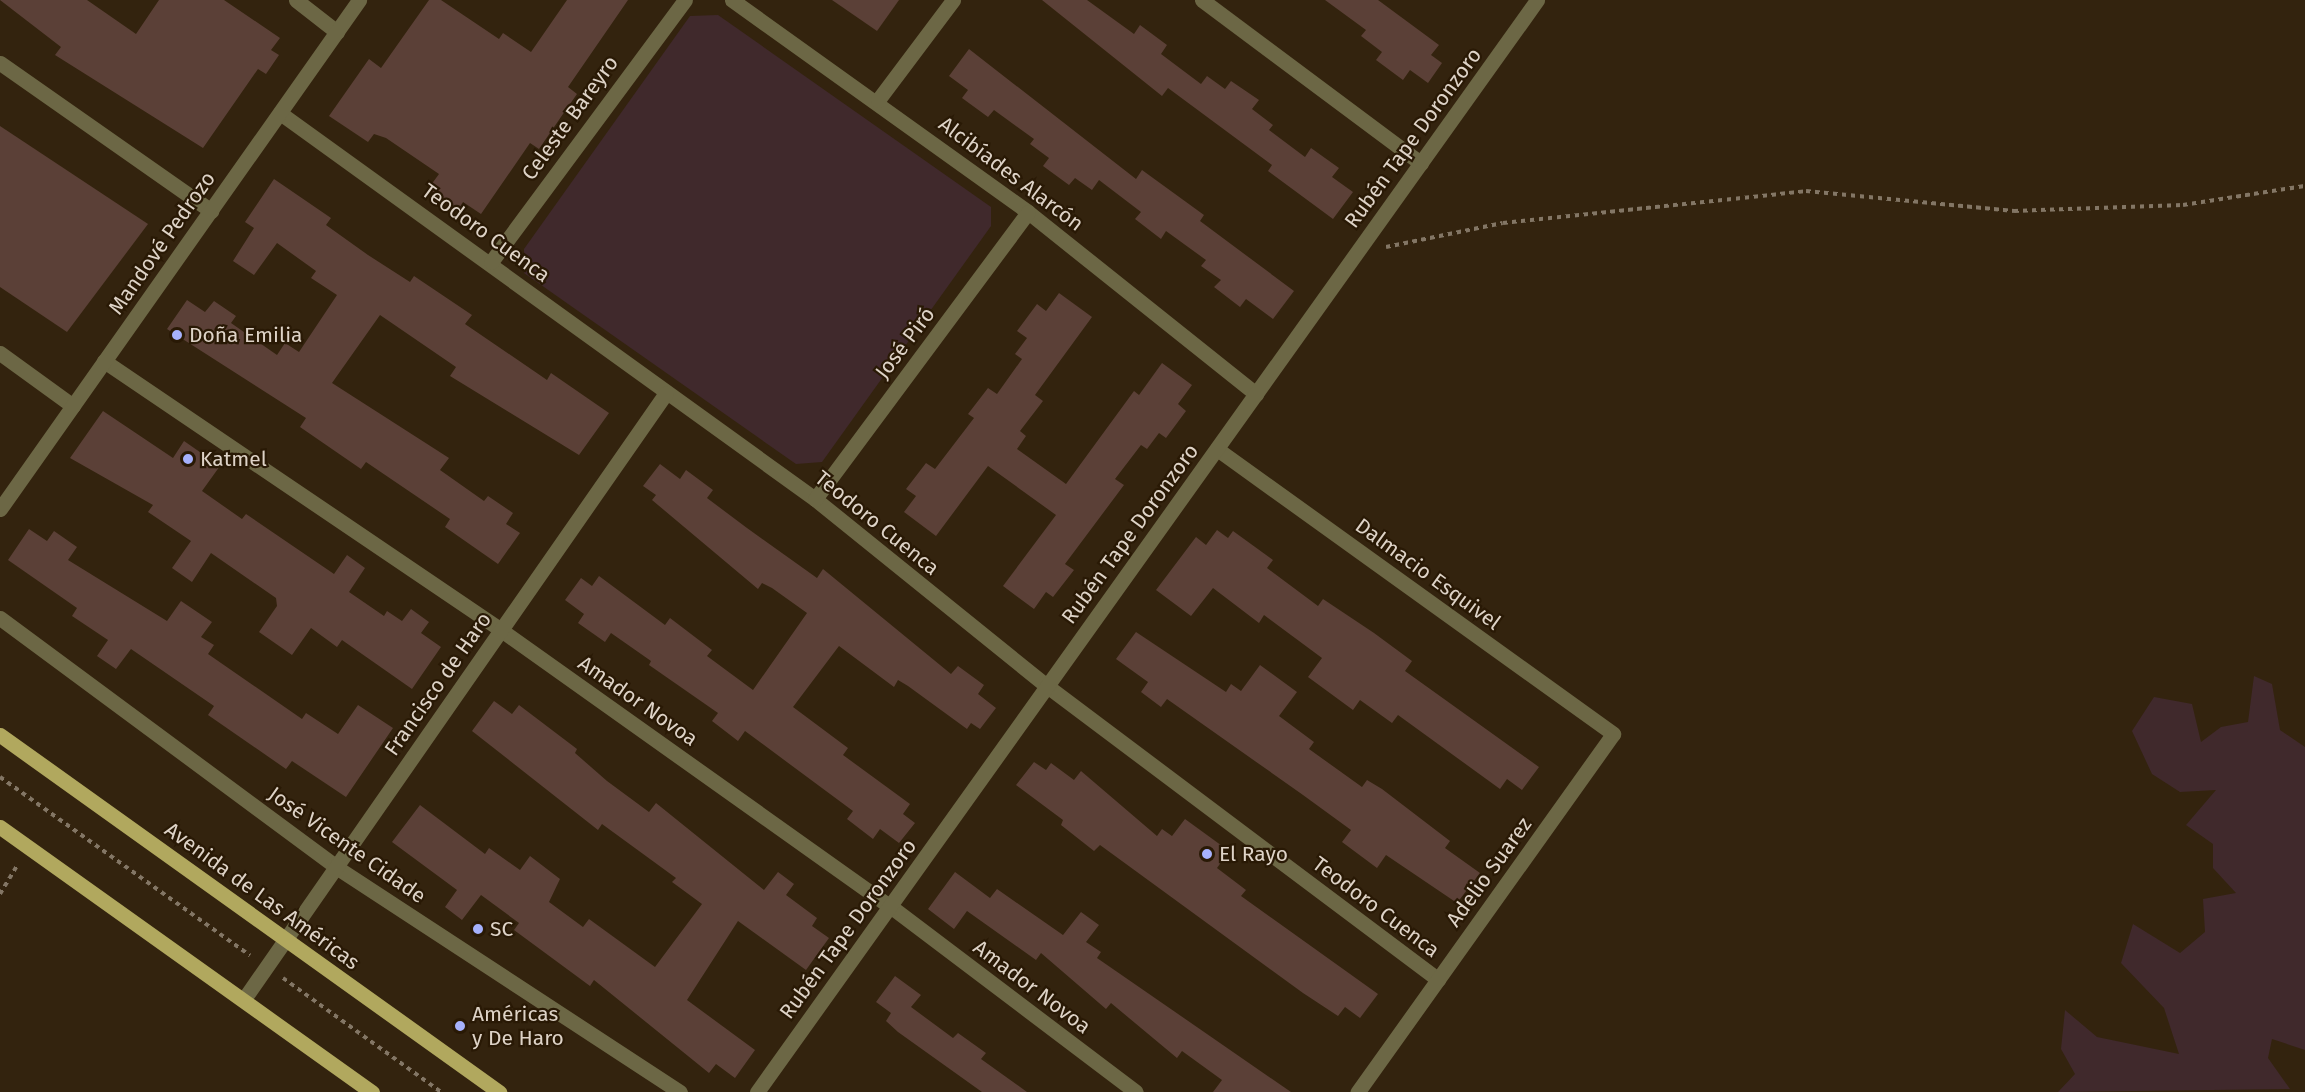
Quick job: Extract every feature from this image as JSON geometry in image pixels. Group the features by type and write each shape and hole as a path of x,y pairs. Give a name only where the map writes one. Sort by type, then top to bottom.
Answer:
{"main road":[{"name":"Avenida de Las Américas","path":"0,735 490,1089"},
{"path":"0,827 372,1092"}],"street":[{"path":"296,0 337,32"},
{"name":"Mandové Pedrozo","path":"0,509 359,0"},
{"name":"Celeste Bareyro","path":"491,262 685,0"},
{"name":"Alcibíades Alarcón","path":"732,0 878,100 1028,212 1256,394"},
{"path":"878,100 953,0"},
{"path":"1202,0 1421,163"},
{"name":"Rubén Tape Doronzoro","path":"757,1092 1537,0"},
{"path":"0,63 211,211"},
{"name":"Teodoro Cuenca","path":"280,113 491,262 666,393 815,499 1047,686 1438,980"},
{"name":"José Piró","path":"815,499 1028,212"},
{"path":"0,353 73,406"},
{"name":"Amador Novoa","path":"104,361 501,630 890,906 1136,1092"},
{"name":"Francisco de Haro","path":"244,999 666,393"},
{"name":"Dalmacio Esquivel","path":"1217,449 1613,734"},
{"name":"José Vicente Cidade","path":"0,618 336,867 680,1092"},
{"name":"Adelio Suarez","path":"1358,1092 1613,734"}],"path":[{"path":"1356,254 1503,223 1806,191 2014,212 2183,205 2305,186"},
{"path":"0,777 441,1092"},
{"path":"0,894 29,847"}],"shaded area":[{"path":"718,15 991,207 991,226 822,462 796,464 524,273 524,249 690,16"},
{"path":"2254,676 2272,684 2280,730 2305,747 2305,1050 2272,1039 2268,1058 2290,1089 2058,1092 2075,1074 2061,1049 2065,1010 2097,1037 2179,1054 2164,1008 2121,963 2133,924 2180,953 2205,932 2203,899 2236,893 2213,868 2213,844 2186,825 2216,790 2180,792 2152,774 2132,731 2154,697 2192,704 2201,742 2221,727 2248,722"}],"building":[{"path":"0,0 87,0 136,34 159,0 224,0 280,38 271,50 279,55 266,74 258,69 203,148 55,55 61,47"},
{"path":"429,0 441,0 499,39 503,33 531,52 567,0 628,0 568,87 577,94 539,149 530,143 481,214 463,202 458,210 428,189 439,174 386,138 374,134 368,142 329,116 369,59 381,68"},
{"path":"832,0 899,0 877,31"},
{"path":"1042,0 1087,0 1134,34 1140,25 1167,45 1161,54 1201,84 1207,76 1225,89 1231,81 1259,100 1252,109 1273,125 1269,130 1305,157 1311,148 1339,168 1332,177 1353,192 1333,219 1268,171 1272,165 1168,88 1162,96"},
{"path":"1325,0 1378,0 1439,45 1431,55 1442,63 1428,83 1410,70 1403,80 1376,60 1382,52 1361,36 1366,30"},
{"path":"969,49 1136,179 1142,170 1204,215 1200,221 1294,291 1273,319 1246,299 1240,307 1214,287 1221,280 1201,266 1206,260 1166,231 1161,239 1135,219 1141,212 1099,180 1092,190 1075,178 1069,185 1043,166 1049,158 1030,144 1034,139 994,110 988,117 962,98 968,90 949,76"},
{"path":"0,126 148,224 67,332 0,287"},
{"path":"274,179 331,218 326,225 368,255 410,282 414,276 472,315 465,324 547,380 551,373 609,413 579,455 450,376 456,367 380,315 332,383 449,458 440,470 484,501 488,496 513,513 506,524 520,533 498,564 445,527 450,519 366,462 361,469 300,427 306,418 167,329 187,300 205,312 214,301 236,316 231,323 277,355 285,343 299,352 337,295 311,278 316,271 277,243 254,275 233,261 254,228 245,222"},
{"path":"1059,293 1092,317 1035,395 1043,401 1020,431 1026,436 1017,449 1066,484 1134,391 1139,395 1162,363 1192,385 1178,404 1186,411 1166,438 1159,433 1147,449 1141,445 1115,479 1124,485 1065,564 1074,570 1053,597 1046,592 1034,609 1003,586 1056,515 988,466 936,536 904,512 916,496 906,489 926,463 935,469 974,418 968,414 988,388 997,394 1022,359 1015,354 1027,338 1017,331 1037,304 1046,311"},
{"path":"103,411 173,458 184,441 220,466 202,491 242,519 246,514 334,574 347,555 365,568 349,592 384,616 387,611 402,621 411,609 429,622 421,633 441,647 412,689 342,640 337,647 311,628 292,655 259,632 277,606 276,598 211,553 192,582 172,568 191,541 148,512 153,505 70,458"},
{"path":"660,464 680,479 686,470 713,490 707,498 747,528 817,578 823,569 951,674 958,666 984,685 978,694 996,708 980,729 971,723 967,729 898,680 894,687 839,646 793,707 848,748 843,755 910,804 903,814 915,823 899,843 880,829 873,839 847,819 853,811 745,731 738,741 712,721 718,713 649,665 651,661 611,633 605,642 578,623 584,614 565,600 581,578 592,586 599,576 665,625 670,618 712,650 707,656 753,690 807,613 762,583 758,589 652,500 656,495 643,486"},
{"path":"29,529 47,541 54,531 77,547 68,560 167,621 181,601 212,622 201,637 214,645 208,654 302,719 306,713 338,734 358,705 393,728 346,797 292,761 286,769 208,715 214,706 131,649 116,669 97,656 108,640 72,616 77,608 8,560"},
{"path":"1217,530 1228,538 1233,531 1273,560 1267,568 1318,606 1323,599 1374,633 1412,661 1405,671 1539,767 1522,790 1507,779 1500,789 1398,715 1392,723 1360,700 1353,710 1308,677 1322,658 1264,615 1259,623 1213,588 1191,616 1156,590 1196,537 1206,545"},
{"path":"1136,632 1226,692 1231,684 1241,691 1260,665 1297,692 1279,716 1314,742 1309,749 1362,787 1367,780 1382,789 1450,841 1445,848 1480,873 1457,903 1386,855 1377,868 1342,842 1351,830 1167,699 1161,707 1141,692 1148,682 1116,659"},
{"path":"494,701 512,714 519,705 577,749 575,753 607,781 649,812 656,803 764,890 778,872 794,884 786,895 817,918 812,926 829,938 806,970 738,921 687,1000 755,1050 735,1078 716,1064 709,1073 594,980 590,986 514,930 519,923 481,895 462,920 445,907 457,890 392,842 420,805 485,854 489,848 520,870 530,856 560,879 549,902 583,927 589,919 655,967 702,904 672,882 676,878 602,824 598,830 472,731"},
{"path":"1034,762 1046,770 1051,763 1074,780 1081,771 1157,836 1162,829 1172,836 1185,819 1229,851 1217,868 1246,890 1241,896 1378,994 1360,1018 1345,1007 1338,1016 1303,993 1100,845 1094,851 1061,825 1063,820 1016,785"},
{"path":"955,872 990,898 997,889 1063,935 1081,912 1099,925 1086,942 1101,952 1097,958 1291,1092 1213,1092 1222,1080 1182,1051 1177,1058 1111,1003 1106,1009 1041,953 1036,960 967,911 954,929 928,909"},
{"path":"895,976 921,995 911,1007 953,1038 958,1033 986,1053 981,1059 1027,1092 982,1092 898,1032 886,1021 891,1013 876,1002"}],"place":[{"name":"Doña Emilia","path":"177,335"},
{"name":"Katmel","path":"188,459"},
{"name":"El Rayo","path":"1207,854"},
{"name":"SC","path":"478,929"},
{"name":"Américas y De Haro","path":"460,1026"}]}
